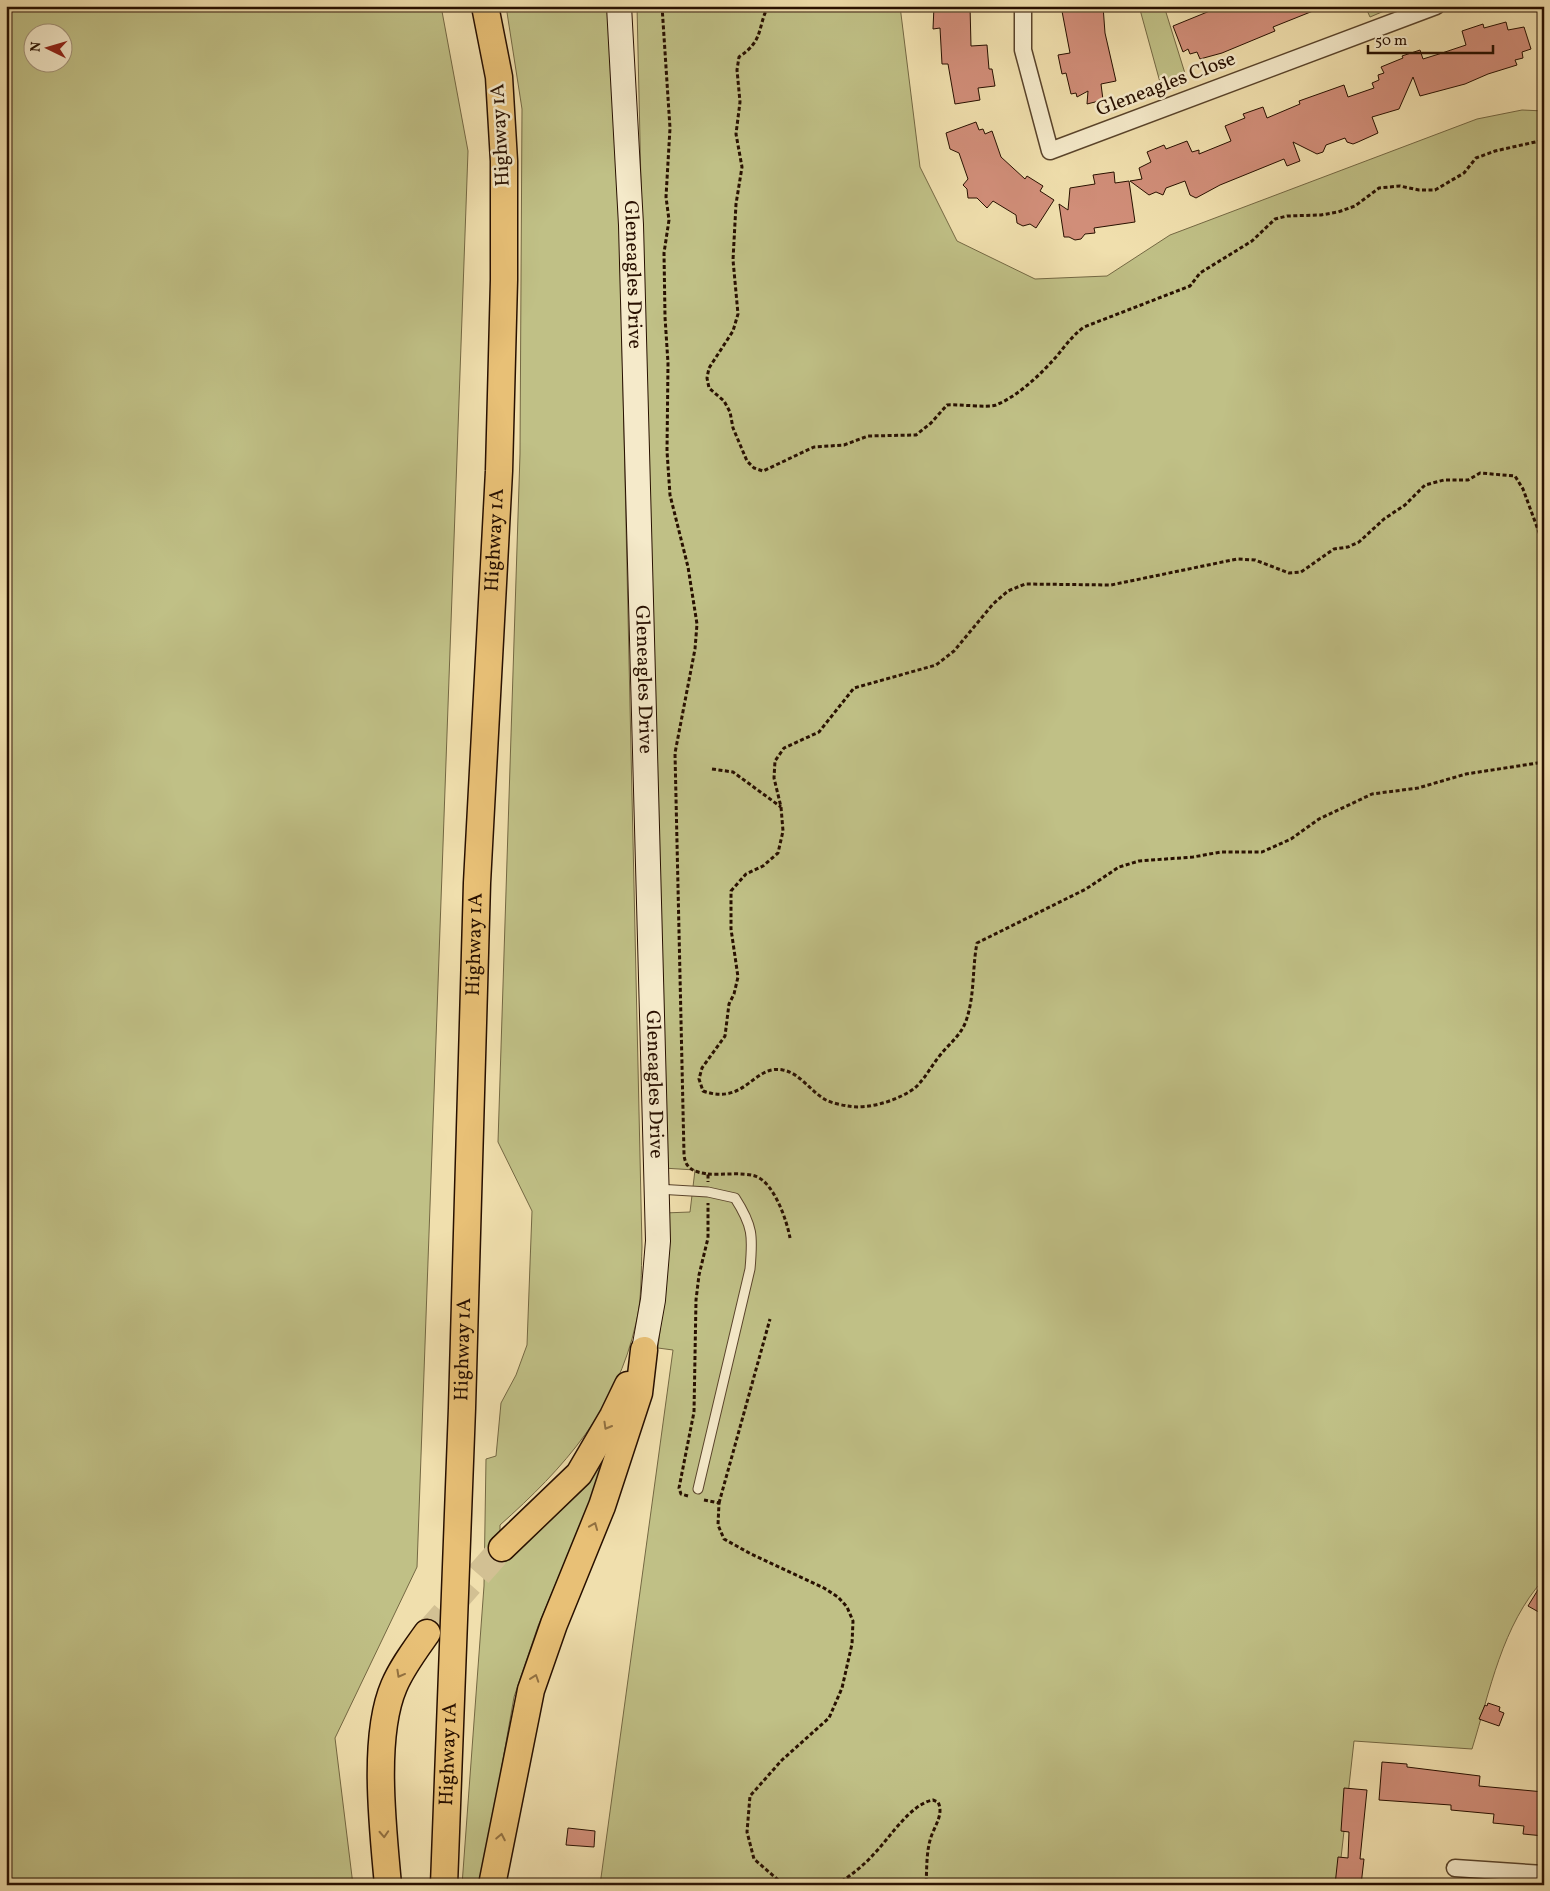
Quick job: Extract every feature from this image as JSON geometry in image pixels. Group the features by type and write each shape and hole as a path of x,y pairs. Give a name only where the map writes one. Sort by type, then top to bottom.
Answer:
{"main road":[{"name":"Highway 1A","path":"444,1885 462,1408 476,903 499,471 504,280 504,161 499,77 485,6"},
{"path":"502,1548 579,1474 613,1416 644,1350"},
{"path":"492,1885 531,1690 554,1624 602,1506 639,1393 644,1350"},
{"path":"388,1885 382,1793 385,1722 394,1686 427,1634"}],"street":[{"name":"Gleneagles Drive","path":"619,6 631,225 658,1241 653,1300 644,1350"},
{"name":"Gleneagles Close","path":"1023,6 1023,50 1050,151 1436,6"},
{"path":"1455,1868 1544,1874"}],"lane":[{"path":"656,1189 708,1192 735,1198 748,1218 752,1239 750,1269 698,1489"}],"path":[{"path":"662,6 670,128 666,198 669,220 664,253 668,364 667,451 670,495 688,567 697,624 695,649 675,753 685,1164 690,1169 708,1174 756,1176 770,1188 786,1219 790,1238"},
{"path":"768,6 763,15 760,35 749,50 739,57 740,102 736,134 742,167 736,204 733,260 738,314 733,331 710,368 707,378 709,388 724,401 733,428 748,462 754,468 762,471 814,447 844,445 868,436 916,434 930,423 947,405 962,403 995,405 1018,392 1041,373 1057,356 1070,337 1084,327 1190,286 1200,272 1252,241 1275,219 1287,216 1321,215 1338,212 1355,206 1379,188 1400,186 1419,190 1435,190 1464,173 1476,158 1496,151 1544,140"},
{"path":"1544,546 1523,488 1515,476 1480,473 1468,480 1444,480 1425,485 1405,505 1384,518 1359,542 1348,547 1334,549 1301,572 1289,573 1255,560 1237,559 1111,585 1026,584 1008,591 993,604 954,651 936,665 854,688 819,732 784,748 775,761 774,778 781,807 783,831 778,853 763,866 746,874 731,891 731,929 738,977 734,994 729,1004 725,1036 702,1068 699,1080 703,1090 717,1095 733,1094 752,1080 768,1072 782,1069 795,1075 827,1100 850,1106 875,1105 915,1088 942,1053 955,1041 965,1023 970,1006 976,943 1086,889 1119,867 1138,861 1193,858 1221,852 1262,852 1291,839 1319,819 1372,794 1418,788 1466,774 1544,762"},
{"path":"712,769 734,772 781,807"},
{"path":"691,1497 681,1494 679,1488 694,1412 697,1293 708,1238 708,1174"},
{"path":"770,1319 719,1503 718,1525 724,1539 831,1592 847,1607 852,1621 852,1644 842,1688 829,1718 782,1760 750,1796 747,1832 754,1859 761,1868 784,1885"},
{"path":"700,1499 719,1503"},
{"path":"836,1885 855,1872 874,1855 920,1804 933,1800 938,1802 940,1814 929,1845 926,1885"}],"green space":[{"path":"6,6 441,6 468,151 417,1567 335,1738 353,1885 6,1885"},
{"path":"506,6 608,6 618,163 642,1247 638,1314 627,1354 616,1383 585,1435 566,1459 500,1525 500,1561 543,1519 619,1416 598,1483 538,1626 514,1697 481,1885 462,1885 484,1586 486,1459 496,1456 501,1403 516,1375 527,1345 532,1211 498,1142 520,454 522,109"},
{"path":"637,6 900,6 920,167 957,241 1035,279 1107,276 1170,235 1477,119 1522,110 1544,111 1544,1579 1530,1597 1508,1638 1499,1660 1472,1749 1354,1741 1338,1885 600,1885 673,1350 658,1348 664,1296 664,1213 690,1212 695,1170 663,1168"},
{"path":"1139,6 1164,6 1188,83 1163,93"},
{"path":"1365,6 1396,6 1370,17"}],"building":[{"path":"934,6 970,6 971,46 987,45 989,69 992,69 995,86 978,88 980,100 955,104 948,64 942,64 940,28 933,29"},
{"path":"1061,6 1103,6 1105,33 1116,81 1101,84 1103,100 1087,104 1088,91 1077,97 1076,93 1071,94 1066,73 1062,74 1058,55 1070,53"},
{"path":"1222,6 1323,7 1273,27 1275,31 1222,53 1200,59 1197,52 1190,54 1188,49 1183,52 1173,26"},
{"path":"1506,22 1508,30 1524,27 1531,49 1522,52 1523,58 1515,60 1517,65 1465,84 1420,96 1413,77 1399,109 1372,117 1378,133 1358,142 1353,144 1347,142 1345,138 1326,145 1323,152 1317,154 1293,142 1300,161 1287,166 1284,159 1220,185 1196,198 1190,195 1185,181 1166,188 1163,195 1156,192 1149,195 1130,181 1142,179 1139,168 1151,162 1147,152 1164,145 1166,149 1187,141 1192,152 1199,150 1199,154 1231,141 1225,126 1245,118 1243,114 1263,107 1267,118 1300,104 1299,101 1344,85 1348,97 1374,88 1372,83 1379,80 1378,75 1384,73 1381,67 1403,58 1402,56 1420,50 1423,59 1439,54 1466,45 1462,31 1483,24 1484,28"},
{"path":"976,122 979,130 983,129 985,134 992,131 1001,157 1025,179 1027,176 1043,186 1040,191 1054,200 1036,228 1030,224 1023,226 1017,223 1016,215 993,201 987,208 977,198 968,198 967,189 963,185 968,179 959,153 950,149 946,133"},
{"path":"1114,172 1115,183 1129,181 1135,222 1094,228 1095,233 1085,234 1081,239 1075,240 1064,237 1059,204 1068,210 1070,188 1095,184 1093,175"},
{"path":"1544,1580 1544,1615 1528,1606"},
{"path":"1488,1703 1500,1707 1499,1711 1504,1713 1499,1726 1479,1719 1485,1705 1487,1706"},
{"path":"1382,1762 1407,1764 1407,1767 1480,1776 1479,1786 1544,1792 1544,1836 1523,1834 1524,1826 1493,1823 1494,1814 1451,1810 1451,1805 1379,1800"},
{"path":"1344,1788 1367,1790 1360,1859 1364,1859 1361,1885 1335,1885 1338,1857 1348,1858 1349,1832 1341,1831"},
{"path":"568,1828 595,1831 594,1847 566,1845"}],"tunnel":[{"path":"427,1633 502,1548"}]}
